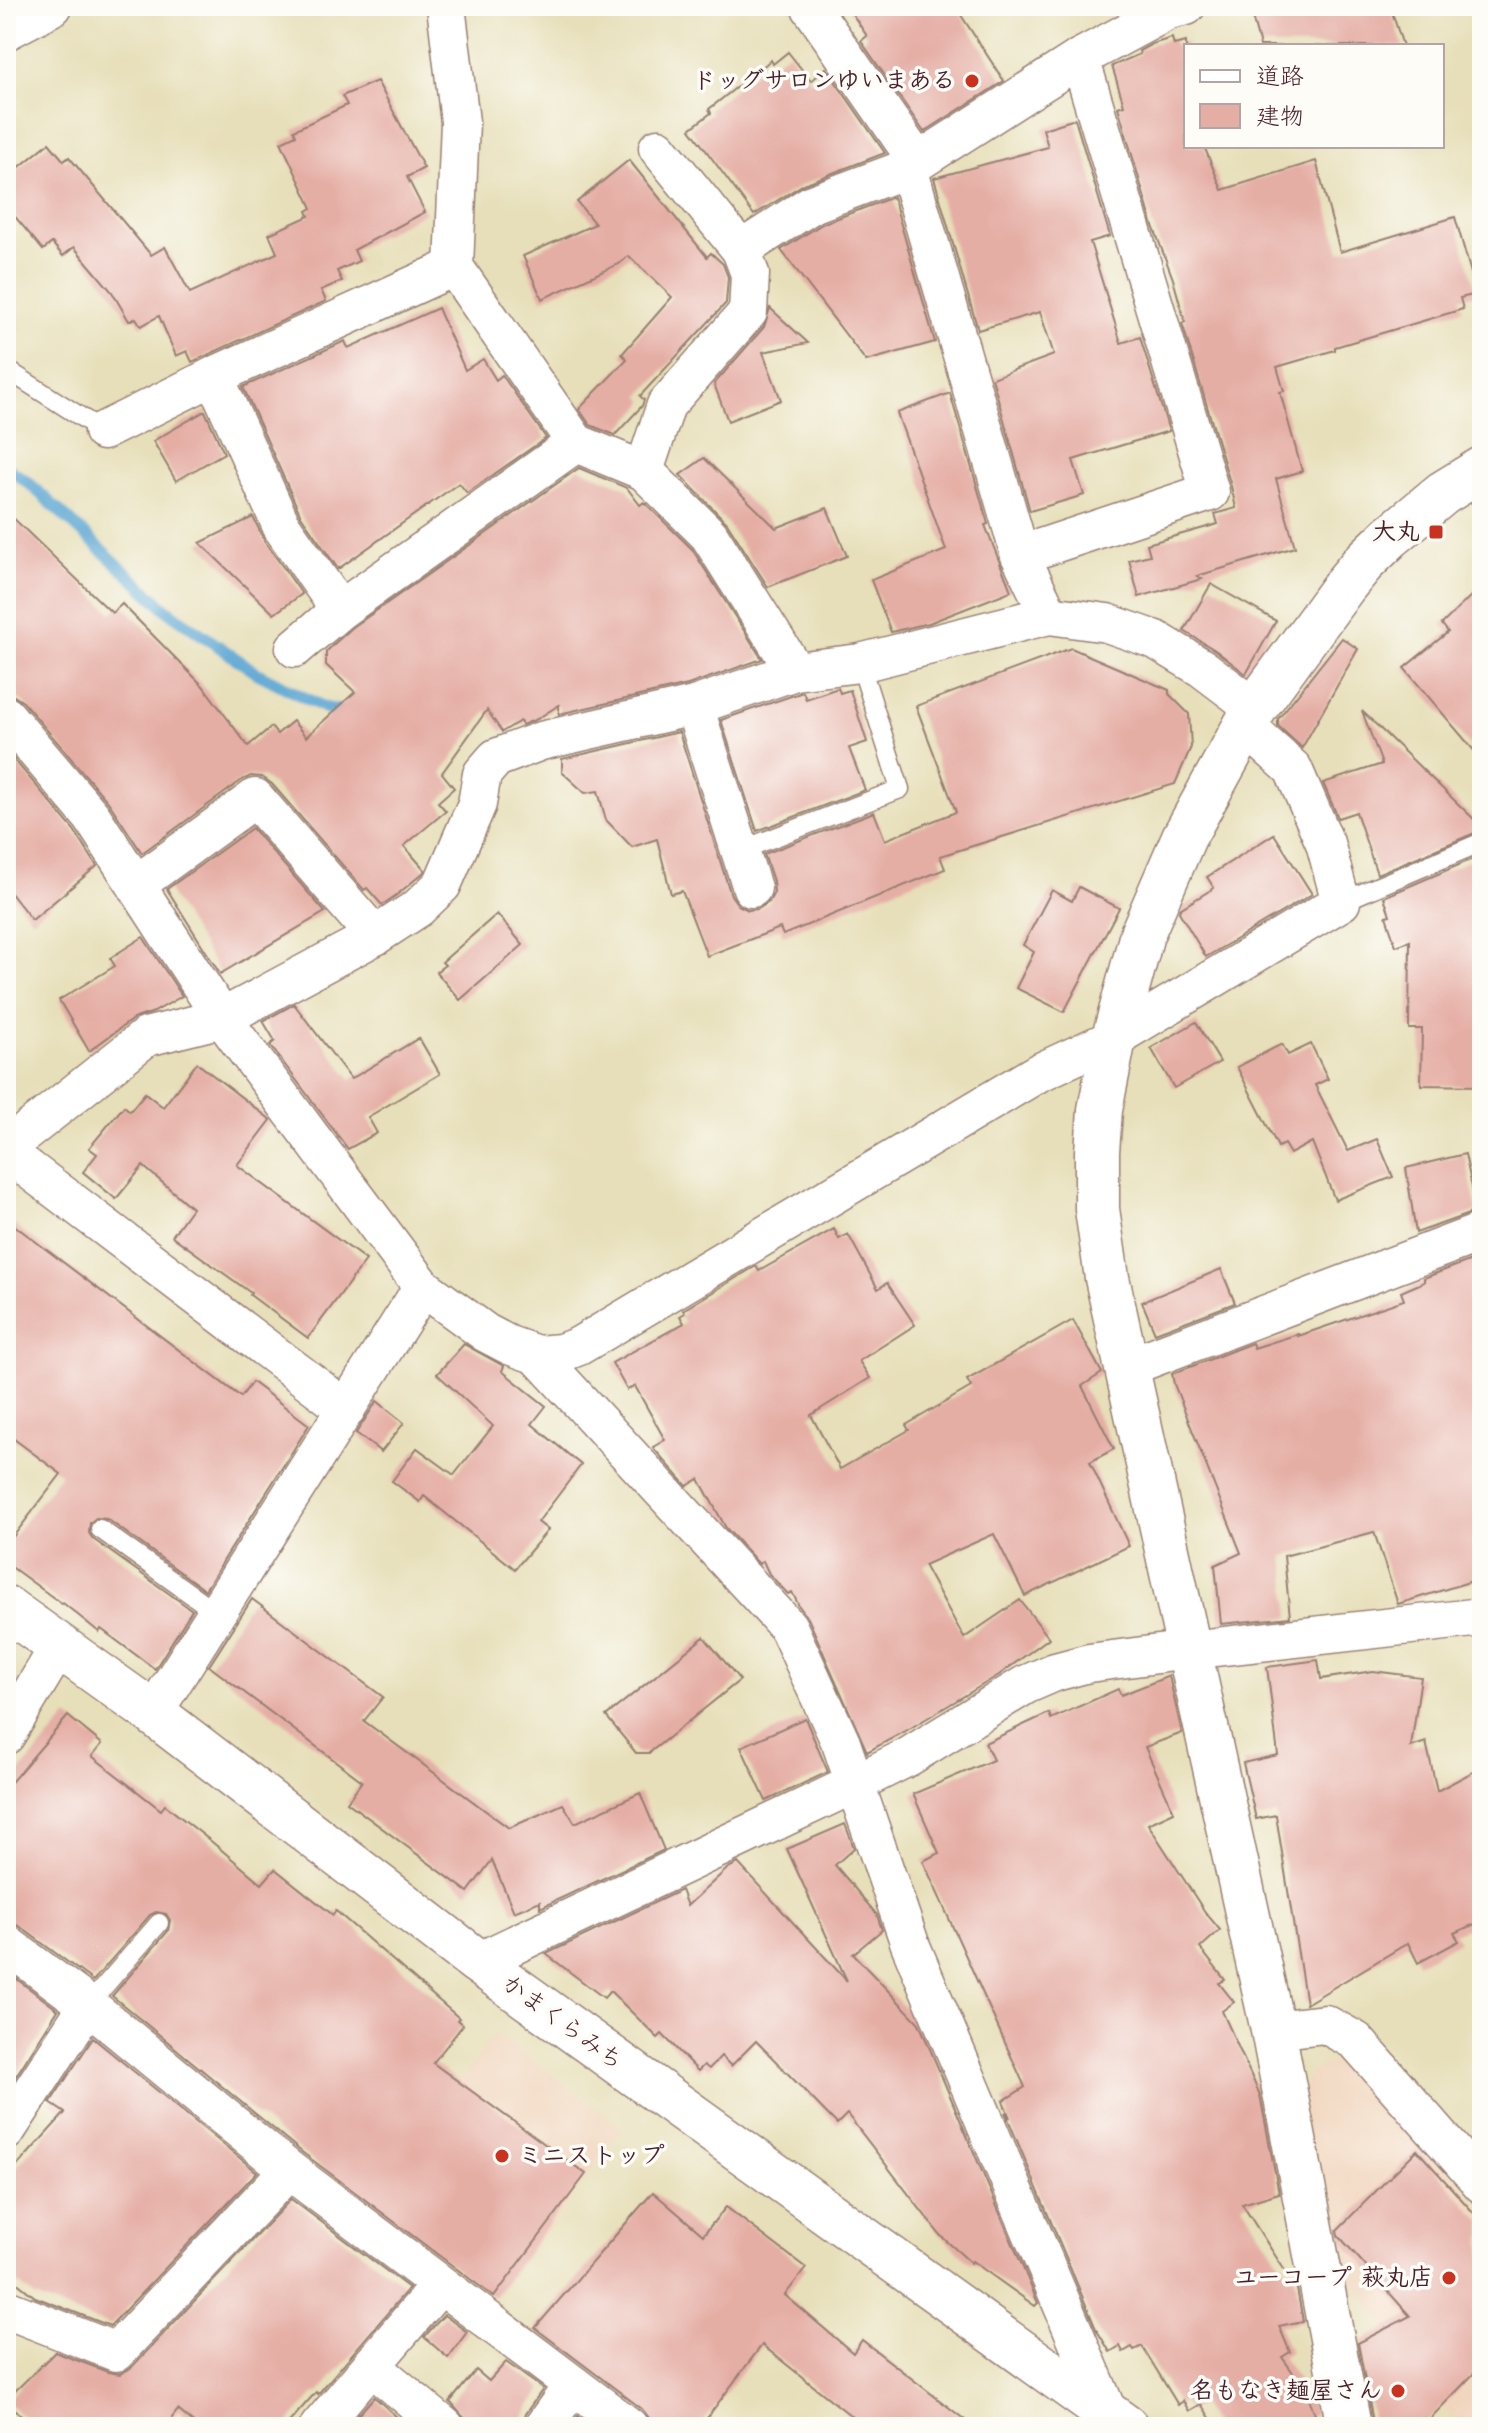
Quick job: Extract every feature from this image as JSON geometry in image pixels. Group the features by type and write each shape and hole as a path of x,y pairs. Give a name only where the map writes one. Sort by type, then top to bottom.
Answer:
{"street":[{"path":"6,31 53,6"},
{"path":"446,6 460,122 454,267 576,443 644,471 709,535 795,671"},
{"path":"810,6 909,149 908,168 1020,555 1049,615"},
{"path":"741,250 812,204 908,168 1080,58 1169,10 1186,6"},
{"path":"1020,555 1210,492 1080,58"},
{"path":"644,471 666,405 748,312 750,274 741,250 658,148"},
{"path":"103,431 214,376 454,267"},
{"path":"214,376 282,527 340,610"},
{"path":"295,648 340,610 576,443"},
{"path":"1349,2427 1273,2030 1107,1278 1097,1209 1097,1152 1100,1110 1114,1038 1142,934 1184,837 1250,717 1363,563 1443,493 1482,469"},
{"path":"6,716 92,817 222,1018 423,1287 486,1333 537,1355 561,1353 579,1346 1038,1073 1114,1038 1341,902 1325,843 1293,769 1250,717 1202,668 1156,640 1107,623 1049,615 860,663 795,671 694,706 541,741 496,758 482,774 477,804 442,885 418,908 375,936 222,1018 146,1037 6,1150 346,1409"},
{"path":"694,706 752,888"},
{"path":"137,884 255,798 375,936"},
{"path":"1125,1368 1482,1232"},
{"path":"153,1713 423,1287"},
{"path":"537,1355 788,1627 841,1743 910,1944 1117,2420"},
{"name":"かまくらみち","path":"6,1608 153,1713 478,1962 1117,2420"},
{"path":"478,1962 908,1757 1025,1685 1055,1672 1089,1663 1189,1650 1482,1617"},
{"path":"6,1735 59,1647"},
{"path":"6,1944 88,2005 289,2170 629,2427"},
{"path":"6,2131 88,2005"},
{"path":"1273,2030 1325,2024 1356,2041 1482,2184"},
{"path":"6,2309 116,2352 289,2170"},
{"path":"319,2427 440,2285"},
{"path":"371,2366 445,2427"},
{"path":"543,2427 573,2385"}],"lane":[{"path":"6,369 103,431"},
{"path":"739,851 900,789 860,663"},
{"path":"1341,902 1482,842"},
{"path":"100,1529 217,1613"},
{"path":"88,2005 159,1923"}],"shaded area":[{"path":"496,2033 623,2128 545,2233 417,2138"},
{"path":"1353,2059 1482,2209 1482,2427 1458,2427 1328,2248 1298,2093 1310,2073 1329,2063"}],"building":[{"path":"847,6 955,6 1004,81 924,132 861,41 867,36"},
{"path":"1249,6 1390,6 1402,44 1259,44"},
{"path":"1172,38 1174,45 1186,42 1184,148 1205,148 1222,190 1316,161 1340,252 1455,217 1477,294 1460,298 1463,309 1277,367 1284,391 1280,392 1302,471 1276,479 1295,547 1139,597 1129,560 1150,555 1147,544 1218,524 1215,514 1236,508 1182,323 1185,322 1173,279 1152,223 1118,107 1124,105 1112,66 1140,54 1139,51"},
{"path":"788,52 811,81 826,68 885,153 804,184 754,215 690,129 711,113 709,109 771,60 773,64"},
{"path":"377,81 424,168 407,177 425,212 354,250 359,261 337,271 342,281 321,290 326,301 192,362 187,351 176,356 159,316 141,326 136,318 129,321 112,292 74,247 63,256 52,243 43,250 6,206 6,178 49,143 64,161 69,157 151,255 165,247 190,293 277,253 269,234 309,216 307,211 312,208 281,142 296,135 294,130 347,105 342,96"},
{"path":"1075,119 1110,236 1090,242 1121,343 1140,337 1169,431 1073,460 1084,495 1030,511 992,378 1054,355 1040,312 978,330 934,178 1048,147 1043,129"},
{"path":"629,160 707,257 711,253 723,264 728,277 726,303 640,396 644,400 642,406 615,435 590,425 579,409 627,359 622,354 672,297 629,256 619,264 542,299 523,256 595,224 577,202"},
{"path":"893,197 935,342 866,361 781,250 822,224"},
{"path":"438,308 465,370 483,359 496,380 502,375 546,438 467,493 459,483 338,569 301,516 243,387 345,341 348,348"},
{"path":"770,308 808,343 763,352 781,400 728,421 714,384 764,327"},
{"path":"950,393 988,524 985,525 1011,591 929,623 891,632 871,580 946,550 897,413"},
{"path":"205,411 224,453 176,481 153,441"},
{"path":"704,458 776,528 827,508 847,556 768,587 727,523 680,475"},
{"path":"579,468 627,488 640,505 644,502 692,549 762,659 688,685 559,714 559,705 537,719 522,725 520,721 502,732 487,710 442,773 454,788 438,802 446,811 404,846 424,872 382,905 367,888 364,890 272,784 262,777 251,776 242,780 142,853 109,803 23,702 6,695 6,511 112,613 122,604 203,686 248,746 271,727 277,734 293,721 306,737 355,692 326,665 326,652 335,643 353,627"},
{"path":"253,517 264,540 302,594 274,614 200,543"},
{"path":"1211,584 1276,621 1246,674 1184,631"},
{"path":"1482,585 1482,760 1404,668 1448,632 1442,624"},
{"path":"1342,638 1358,649 1302,748 1278,726 1278,719"},
{"path":"1071,648 1169,690 1169,694 1189,714 1191,747 1175,784 940,856 945,869 783,935 780,928 707,956 682,891 671,894 657,839 632,847 606,820 598,791 585,793 562,772 562,759 679,732 731,895 738,905 748,910 758,909 769,902 774,892 764,854 874,812 885,840 956,812 916,706"},
{"path":"838,688 840,693 850,690 867,742 849,748 865,790 757,831 721,720 803,692 806,699"},
{"path":"1362,711 1482,830 1377,874 1356,812 1338,818 1323,783 1382,764"},
{"path":"6,750 74,830 97,866 32,920 6,887"},
{"path":"252,828 325,912 220,974 167,889"},
{"path":"1274,834 1312,894 1206,957 1180,909 1214,888 1207,877"},
{"path":"1482,855 1482,1086 1421,1085 1422,1029 1409,1029 1410,941 1396,946 1386,916 1390,915 1384,897"},
{"path":"1079,887 1119,908 1064,1012 1016,988 1034,952 1023,945 1052,890 1072,901"},
{"path":"497,914 523,945 460,1000 436,972 445,965 442,962"},
{"path":"143,937 182,996 154,1012 133,1019 89,1051 59,1000 115,966 110,958"},
{"path":"294,1004 351,1079 419,1038 440,1074 368,1117 377,1133 348,1149 270,1045 275,1041 263,1021"},
{"path":"1196,1022 1220,1062 1174,1088 1151,1048"},
{"path":"1282,1044 1288,1055 1311,1044 1328,1079 1315,1085 1348,1151 1377,1139 1393,1177 1335,1200 1312,1142 1290,1154 1284,1144 1278,1147 1237,1067"},
{"path":"197,1063 271,1120 237,1165 366,1260 308,1338 172,1236 192,1208 143,1166 116,1199 83,1172 97,1154 89,1148 124,1106 130,1111 145,1093 163,1107"},
{"path":"1465,1154 1477,1211 1416,1233 1406,1168"},
{"path":"6,1219 241,1397 252,1382 309,1425 205,1590 107,1519 96,1518 90,1523 89,1533 93,1539 192,1610 155,1669 6,1563 6,1546 61,1474 6,1433"},
{"path":"834,1229 839,1239 848,1234 878,1289 887,1283 915,1325 859,1361 870,1378 811,1415 840,1469 909,1430 906,1425 971,1387 967,1380 1073,1320 1102,1373 1082,1386 1114,1449 1090,1462 1129,1546 1025,1596 994,1534 924,1565 964,1638 1020,1600 1049,1638 999,1675 867,1752 808,1618 792,1592 788,1594 769,1574 763,1561 759,1564 726,1528 699,1479 687,1486 655,1450 653,1447 665,1440 635,1386 627,1390 612,1363 684,1323 680,1316 685,1313 683,1310 756,1266 759,1271"},
{"path":"1482,1256 1482,1578 1398,1604 1374,1532 1284,1556 1290,1617 1221,1624 1215,1565 1241,1553 1172,1374 1252,1343 1254,1348 1298,1336 1404,1300 1401,1292 1424,1282 1424,1278"},
{"path":"1221,1269 1235,1303 1155,1333 1142,1302"},
{"path":"464,1344 504,1366 502,1371 546,1406 532,1424 581,1465 538,1522 548,1530 515,1569 424,1496 420,1502 392,1481 417,1448 454,1475 493,1426 437,1374"},
{"path":"377,1401 404,1423 381,1452 356,1433"},
{"path":"252,1599 383,1697 364,1721 509,1828 563,1804 575,1823 640,1793 664,1850 540,1908 540,1901 514,1912 492,1860 468,1892 347,1802 362,1781 209,1666"},
{"path":"704,1637 740,1680 649,1753 636,1753 606,1716"},
{"path":"1318,1660 1321,1679 1373,1671 1421,1677 1411,1747 1426,1742 1437,1791 1482,1767 1482,1921 1454,1933 1459,1941 1418,1963 1408,1943 1306,2004 1276,1815 1256,1819 1243,1763 1278,1755 1267,1667"},
{"path":"1169,1676 1182,1733 1145,1747 1174,1812 1148,1824 1220,1930 1200,1948 1225,1980 1219,1983 1234,2002 1222,2011 1260,2095 1279,2193 1242,2204 1289,2277 1294,2273 1303,2321 1279,2326 1290,2352 1282,2357 1306,2391 1315,2414 1292,2427 1216,2427 1201,2404 1189,2411 1183,2401 1178,2405 1142,2346 1123,2352 1120,2346 1110,2352 1096,2329 1005,2112 1010,2118 1003,2101 1025,2087 923,1861 939,1853 913,1794 993,1760 985,1743 1049,1713 1051,1719 1118,1689 1121,1695"},
{"path":"68,1716 102,1744 92,1756 161,1810 165,1805 262,1884 275,1869 333,1915 336,1911 459,2018 457,2020 463,2025 433,2063 586,2174 494,2297 303,2153 112,1996 168,1931 170,1920 166,1914 156,1912 150,1915 93,1981 19,1926 6,1922 6,1788"},
{"path":"805,1718 828,1772 766,1801 741,1747"},
{"path":"845,1824 854,1848 835,1865 877,1915 882,1930 853,1954 919,2023 1038,2303 1035,2306 971,2263 940,2235 847,2114 837,2124 756,2041 731,2066 721,2056 709,2069 704,2065 698,2071 662,2034 658,2038 610,1991 604,1998 546,1954 681,1890 687,1906 728,1868 738,1863 847,1981 787,1849"},
{"path":"6,1971 58,2010 14,2079 6,2073"},
{"path":"93,2038 257,2172 110,2326 35,2297 6,2274 6,2178 65,2113 50,2103"},
{"path":"1417,2150 1482,2222 1482,2365 1422,2427 1374,2427 1358,2343 1410,2316 1338,2235 1337,2230"},
{"path":"653,2192 703,2235 726,2207 806,2268 785,2295 853,2353 862,2340 974,2427 865,2427 762,2345 700,2427 651,2427 642,2409 535,2328"},
{"path":"291,2199 409,2288 318,2394 316,2392 285,2427 198,2427 178,2410 165,2427 33,2427 6,2400 55,2352 108,2372 120,2374 131,2368"},
{"path":"444,2315 467,2332 448,2358 424,2337"},
{"path":"506,2362 543,2389 525,2414 521,2427 466,2427 465,2419 450,2402 476,2370 489,2381"},
{"path":"374,2397 408,2427 355,2427 351,2423"},
{"path":"578,2416 593,2427 570,2427"}],"waterway":[{"path":"6,467 30,484 168,611 257,673 325,708 352,713"}],"place":[{"name":"ドッグサロンゆいまある","path":"972,81"},
{"name":"大丸","path":"1436,532"},
{"name":"ミニストップ","path":"502,2156"},
{"name":"ユーコープ 萩丸店","path":"1449,2278"},
{"name":"名もなき麺屋さん","path":"1398,2391"}]}
